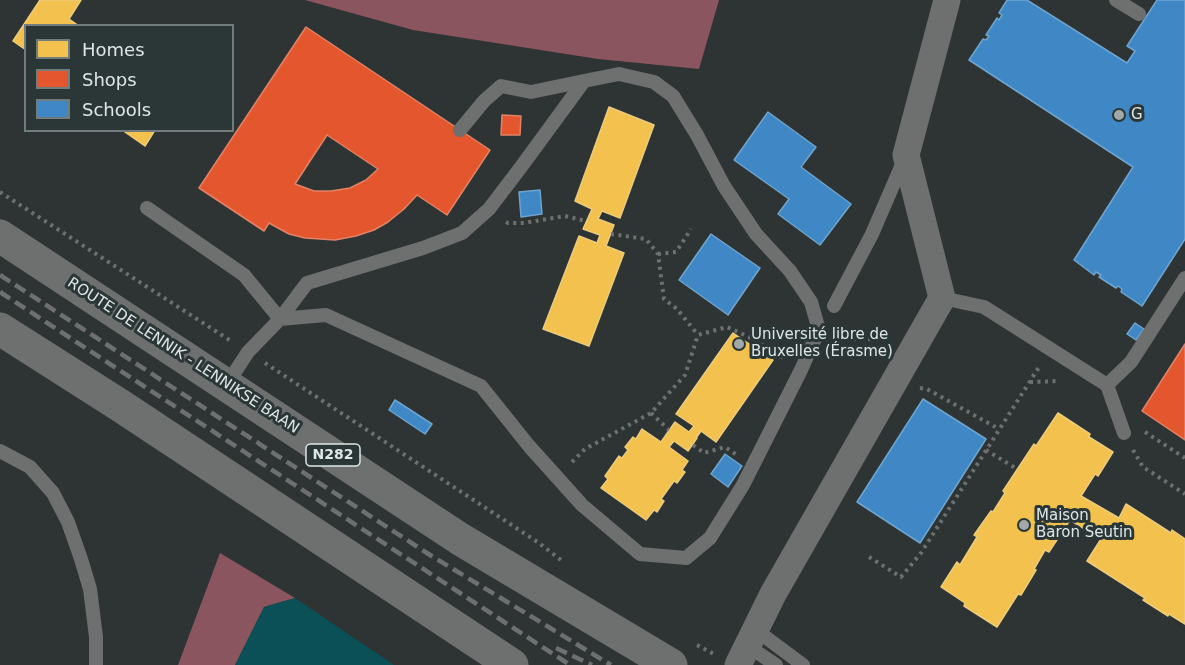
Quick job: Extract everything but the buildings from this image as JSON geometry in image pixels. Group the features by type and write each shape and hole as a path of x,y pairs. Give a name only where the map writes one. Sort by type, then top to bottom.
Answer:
{"main road":[{"name":"ROUTE DE LENNIK - LENNIKSE BAAN","path":"0,236 460,539 683,654"},
{"path":"0,328 131,412 512,665"}],"street":[{"path":"745,651 773,594 942,298 906,155 947,0"}],"lane":[{"path":"1116,0 1139,14"},
{"path":"280,319 326,315 481,386 529,446 582,505 640,554 686,558 710,538 738,494 819,330 811,302 790,271 756,234 724,186 674,96 654,82 620,74 531,92 501,86 484,101 460,130"},
{"path":"226,384 248,352 280,319 307,283 423,248 462,233 489,209 584,81"},
{"path":"834,306 872,234 906,155"},
{"path":"147,208 244,275 280,319"},
{"path":"1107,385 1131,362 1185,278"},
{"path":"942,298 984,307 1107,385 1124,433"},
{"path":"0,451 30,467 53,493 68,522 90,589 96,637 96,665"},
{"path":"745,651 776,665"},
{"path":"745,651 803,665"}],"path":[{"path":"0,192 539,543 567,565"},
{"path":"524,223 565,216 586,221"},
{"path":"658,254 676,252 691,230"},
{"path":"611,234 646,238 658,254 664,299 677,309 698,335"},
{"path":"698,335 727,327 749,337 801,370"},
{"path":"819,330 834,339 918,340"},
{"path":"555,476 585,449 651,413 685,375 698,335"},
{"path":"869,557 901,577 921,553 1051,349"},
{"path":"896,380 927,389 999,429"},
{"path":"651,413 669,429"},
{"path":"1118,415 1185,458"},
{"path":"1124,433 1143,467 1185,494"},
{"path":"693,445 704,453 725,447 739,456"},
{"path":"986,450 1017,469"},
{"path":"683,654 704,649 745,651"}],"shaded area":[{"path":"305,0 719,0 699,69 598,59 413,30"},
{"path":"220,553 295,598 264,607 235,665 178,665"}],"water":[{"path":"295,598 394,665 235,665 264,607"}],"railway":[{"path":"0,275 430,555 611,665"},
{"path":"0,292 570,665"},
{"path":"556,648 592,665"}],"place":[{"name":"G","path":"1119,115"},
{"name":"Université libre de Bruxelles (Érasme)","path":"739,344"},
{"name":"Maison Baron Seutin","path":"1024,525"}]}
